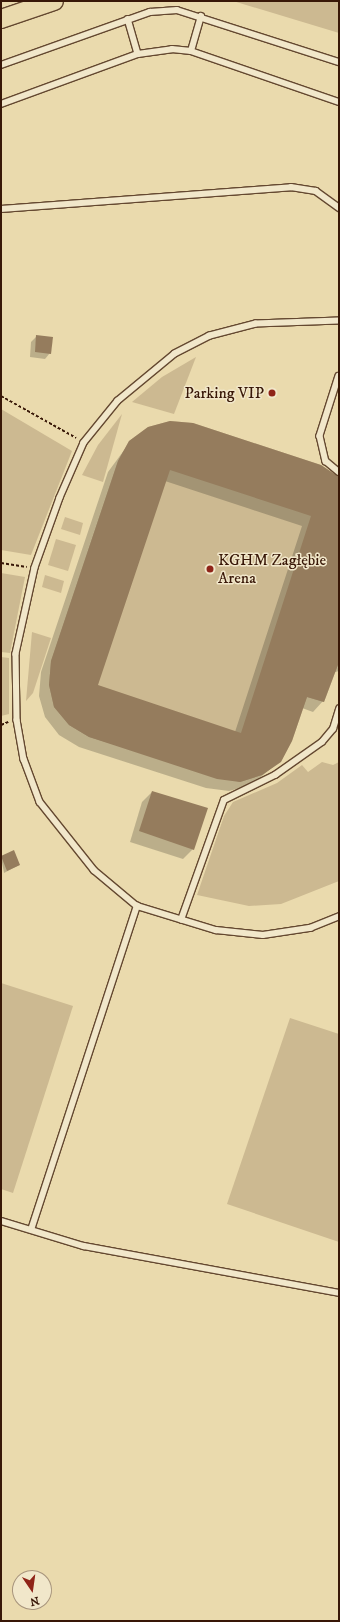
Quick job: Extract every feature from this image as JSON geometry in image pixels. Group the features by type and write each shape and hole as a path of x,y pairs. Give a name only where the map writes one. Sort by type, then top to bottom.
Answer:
{"main road":[{"path":"8,16 33,1"},
{"path":"8,16 54,1"}],"lane":[{"path":"1,65 150,12 177,10 201,16 339,62"},
{"path":"191,51 201,16"},
{"path":"128,19 138,54"},
{"path":"1,104 138,54 157,50 191,51 339,102"},
{"path":"1,209 291,187 316,191 339,208"},
{"path":"339,321 256,324 210,336 175,354 145,376 118,401 84,443 35,568 16,654 17,720 24,759 40,802 69,844 94,870 137,906 216,930 263,935 310,928 339,916"},
{"path":"339,376 320,436 326,461 339,472"},
{"path":"181,920 224,800 275,775 322,742 333,729 339,709"},
{"path":"31,1230 137,906"},
{"path":"1,1221 84,1246 339,1293"}],"path":[{"path":"1,396 84,443"},
{"path":"1,563 35,568"}],"shaded area":[{"path":"233,1 339,1 339,33"},
{"path":"196,357 174,414 132,402 162,377"},
{"path":"1,409 72,451 31,555 1,550"},
{"path":"122,414 103,482 82,475 98,445"},
{"name":"KGHM Zagłębie Arena","path":"170,421 193,423 321,465 339,477 339,662 324,702 307,697 292,741 281,761 262,775 240,782 89,737 69,725 54,707 49,685 51,661 118,461 129,441 148,427"},
{"path":"65,517 83,523 80,535 61,529"},
{"path":"56,539 76,545 68,571 48,565"},
{"path":"1,573 25,577 10,653 1,652"},
{"path":"45,575 64,581 61,593 42,587"},
{"path":"32,632 51,638 33,693 26,701"},
{"path":"1,657 9,658 9,714 1,716"},
{"path":"322,762 333,765 339,762 339,881 281,904 249,906 197,895 224,816 233,802 277,783 302,765 308,772"},
{"path":"1,983 73,1006 13,1193 1,1189"},
{"path":"290,1018 339,1034 339,1242 227,1204"}],"building":[{"path":"36,335 53,337 51,354 35,352"},
{"path":"170,421 193,423 321,465 339,477 339,662 324,702 307,697 292,741 281,762 262,775 240,782 217,779 89,737 69,725 54,707 49,685 51,661 118,461 129,441 148,427","holes":["170,470 311,516 241,733 98,685"]},
{"path":"152,791 208,808 194,850 139,831"},
{"path":"14,850 20,865 7,871 1,856"}],"place":[{"name":"Parking VIP","path":"272,393"},
{"name":"KGHM Zagłębie Arena","path":"210,569"}]}
